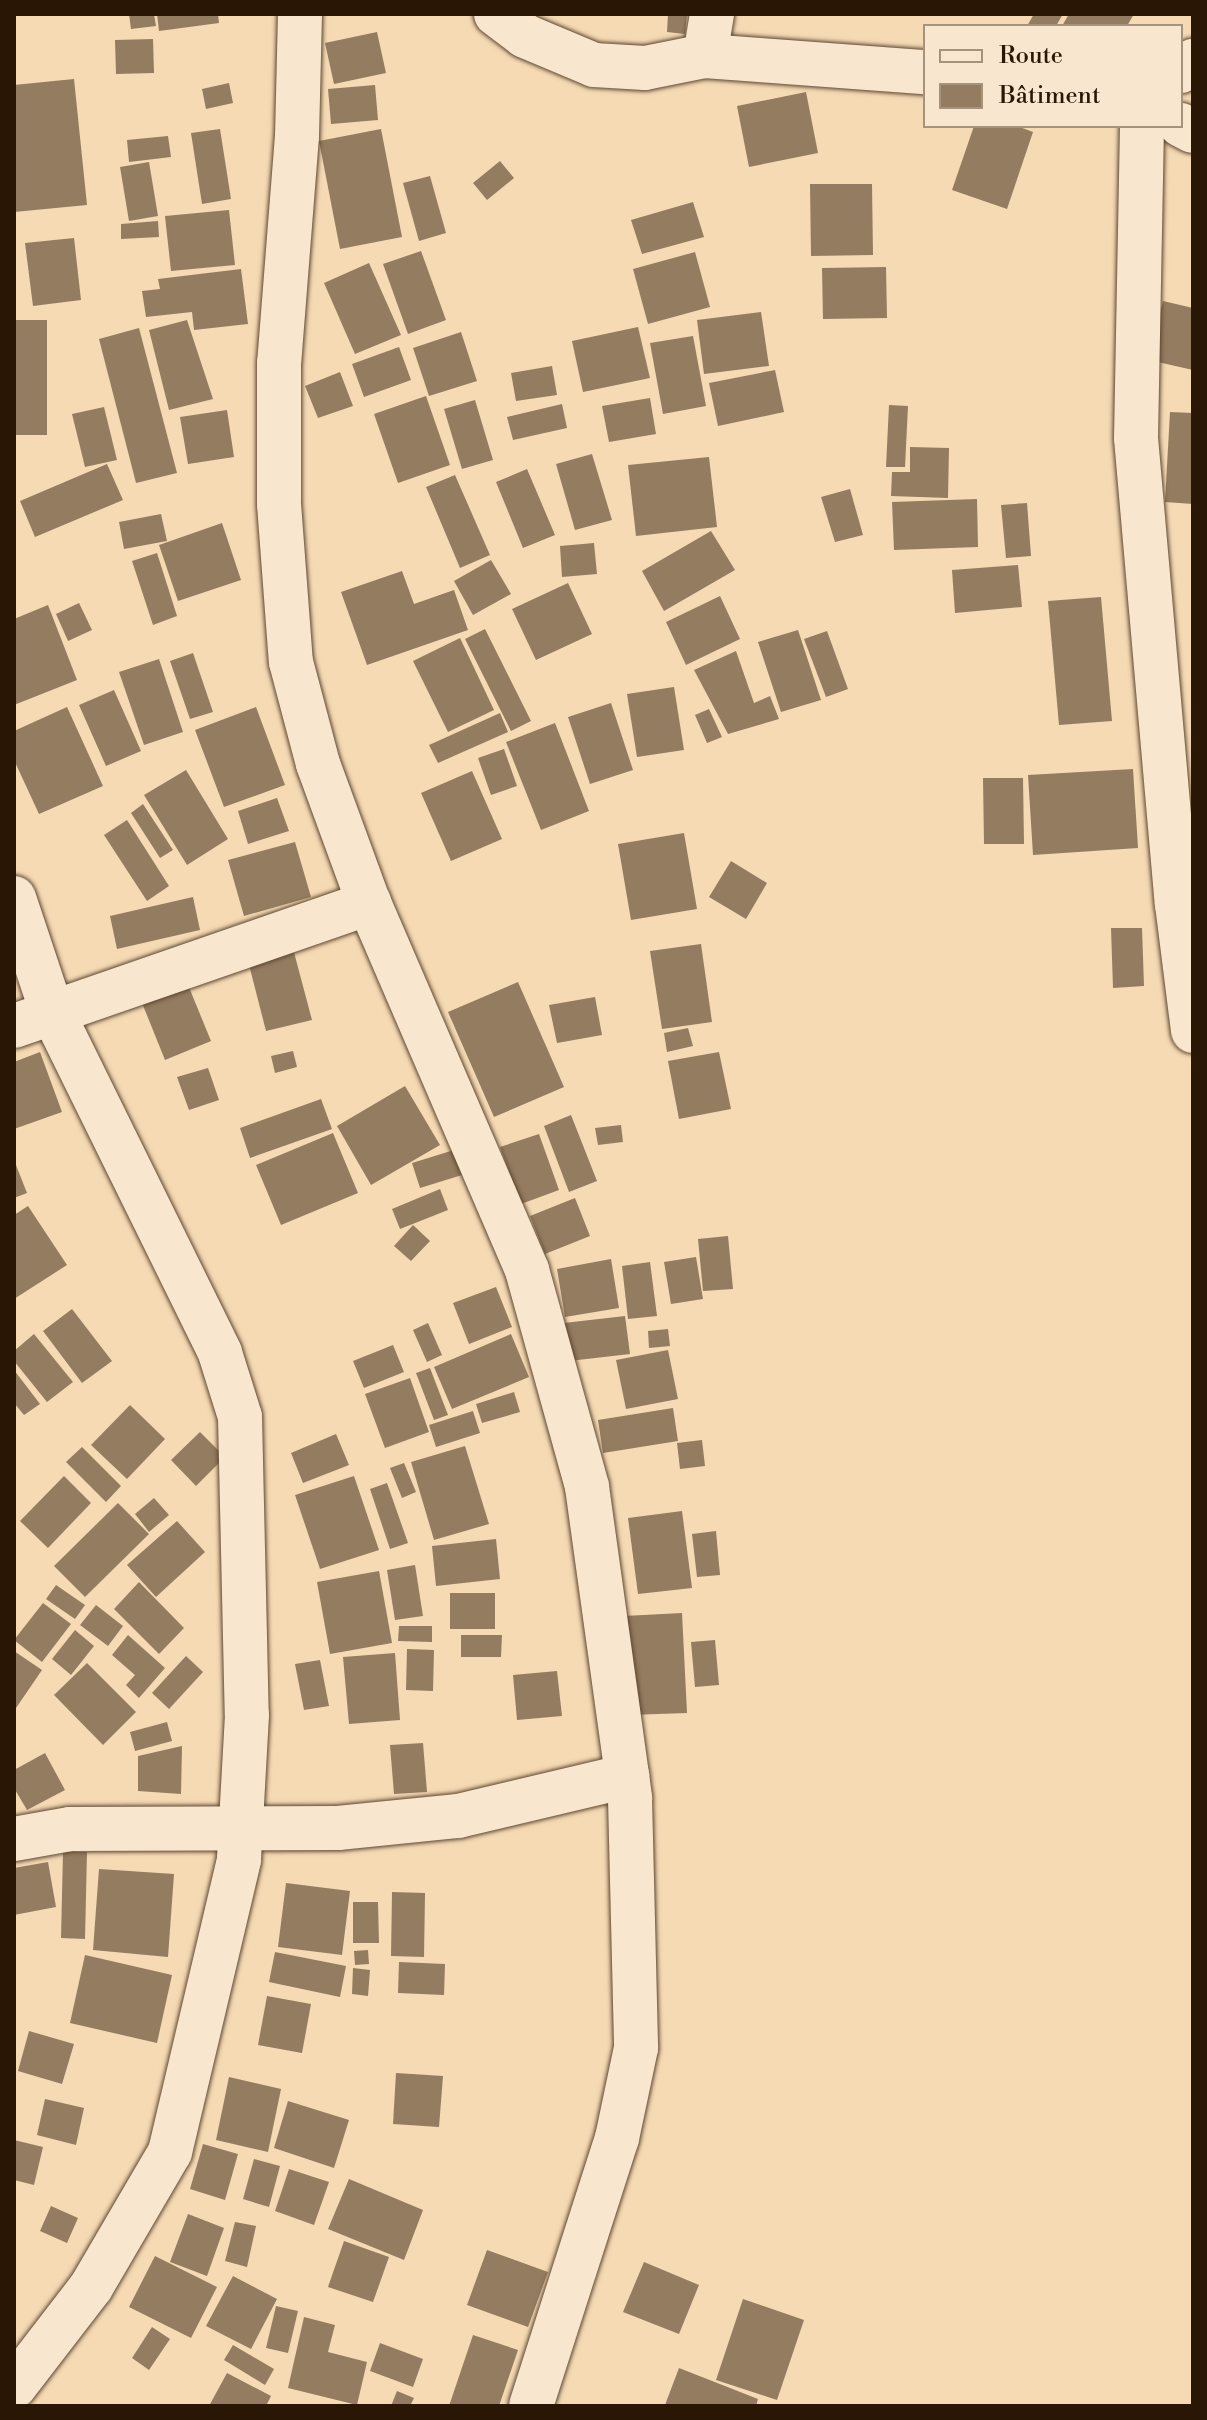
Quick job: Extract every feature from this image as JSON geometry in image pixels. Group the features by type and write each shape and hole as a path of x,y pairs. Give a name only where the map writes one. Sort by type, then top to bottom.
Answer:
{"street":[{"path":"300,14 297,136 279,363 279,504 291,662 318,764 369,903 527,1270 587,1487 627,1776 636,2048 617,2138 531,2406"},
{"path":"496,14 525,36 594,65 645,68 705,56 923,72"},
{"path":"705,56 712,14"},
{"path":"1142,128 1136,438 1177,904 1193,1031"},
{"path":"14,898 32,1018 220,1353 240,1417 246,1512 243,1830 170,2152 91,2287 18,2375"},
{"path":"32,1018 369,903"},
{"path":"14,1839 70,1829 338,1828 458,1816 627,1776"}],"building":[{"path":"129,14 154,14 156,26 131,29"},
{"path":"157,14 218,14 219,23 159,31"},
{"path":"668,14 687,14 685,34 667,32"},
{"path":"1034,14 1063,14 1057,24 1028,24"},
{"path":"1069,14 1134,14 1128,24 1063,24"},
{"path":"377,32 386,73 334,84 325,43"},
{"path":"153,39 154,73 116,74 115,40"},
{"path":"74,79 87,205 14,212 14,85"},
{"path":"229,83 233,103 206,109 202,89"},
{"path":"375,85 378,120 331,124 328,89"},
{"path":"806,92 818,153 749,167 737,106"},
{"path":"973,128 1022,128 1033,132 1007,209 952,190"},
{"path":"220,129 231,199 202,204 191,133"},
{"path":"381,129 402,237 340,249 319,141"},
{"path":"168,136 171,157 129,162 127,140"},
{"path":"500,161 514,178 487,200 473,183"},
{"path":"149,162 158,216 129,221 120,167"},
{"path":"430,176 446,233 419,241 403,183"},
{"path":"810,184 872,184 873,255 811,256"},
{"path":"693,202 704,237 642,254 631,220"},
{"path":"229,210 235,265 171,271 165,216"},
{"path":"158,221 159,237 121,239 121,224"},
{"path":"74,238 81,300 33,306 25,243"},
{"path":"421,251 446,320 408,334 383,264"},
{"path":"695,252 710,307 648,324 633,269"},
{"path":"369,263 401,335 355,354 324,283"},
{"path":"886,267 887,318 823,319 822,268"},
{"path":"241,269 248,324 194,330 192,312 146,317 142,291 160,289 158,279"},
{"path":"1163,301 1193,308 1193,370 1149,360"},
{"path":"761,312 769,366 704,374 697,320"},
{"path":"14,320 47,320 47,435 14,435"},
{"path":"187,320 213,399 169,410 149,330"},
{"path":"638,327 650,378 583,392 572,341"},
{"path":"139,328 177,473 136,483 99,339"},
{"path":"461,332 477,381 429,396 413,348"},
{"path":"693,336 706,406 663,414 650,343"},
{"path":"399,347 411,380 364,397 352,364"},
{"path":"552,366 557,395 516,401 511,373"},
{"path":"775,370 784,412 718,426 709,383"},
{"path":"340,372 353,406 318,418 305,386"},
{"path":"426,396 450,465 398,483 374,414"},
{"path":"650,398 656,434 609,442 602,406"},
{"path":"475,400 493,460 462,469 444,409"},
{"path":"562,404 567,428 513,440 507,417"},
{"path":"889,405 908,406 905,467 886,467"},
{"path":"104,407 117,460 85,467 72,414"},
{"path":"227,410 234,457 188,464 180,417"},
{"path":"1170,412 1193,413 1193,504 1165,502"},
{"path":"910,447 949,448 948,498 891,496 892,472 910,472"},
{"path":"592,454 612,520 575,530 556,464"},
{"path":"709,457 717,527 636,536 628,465"},
{"path":"107,464 123,500 35,537 20,501"},
{"path":"527,469 555,535 523,548 496,482"},
{"path":"455,475 490,555 460,568 426,487"},
{"path":"850,489 863,535 835,542 821,497"},
{"path":"977,499 978,547 894,550 892,502"},
{"path":"1027,503 1031,556 1006,558 1001,505"},
{"path":"161,514 167,541 124,549 119,522"},
{"path":"222,523 241,580 178,601 159,545"},
{"path":"711,531 735,570 664,611 642,571"},
{"path":"594,543 597,574 562,577 560,546"},
{"path":"157,553 177,616 153,625 132,561"},
{"path":"491,560 511,594 473,615 454,581"},
{"path":"1018,565 1022,607 955,613 952,570"},
{"path":"402,571 414,604 454,590 468,630 367,665 341,592"},
{"path":"568,583 592,634 536,660 512,609"},
{"path":"720,596 740,639 686,665 666,622"},
{"path":"1101,597 1112,721 1059,725 1048,601"},
{"path":"79,603 92,630 68,641 56,614"},
{"path":"48,605 77,680 14,705 14,619"},
{"path":"485,629 531,721 511,731 465,639"},
{"path":"798,630 821,700 781,712 758,642"},
{"path":"827,631 848,689 826,697 804,639"},
{"path":"460,638 494,710 448,732 413,661"},
{"path":"736,651 754,703 770,696 779,719 728,734 694,670"},
{"path":"193,653 213,712 190,719 170,661"},
{"path":"159,659 183,732 144,745 119,672"},
{"path":"674,687 684,750 637,757 627,694"},
{"path":"114,690 141,751 106,766 79,705"},
{"path":"611,703 633,770 590,784 568,717"},
{"path":"67,707 103,786 39,814 14,760 14,731"},
{"path":"256,707 285,785 224,807 195,730"},
{"path":"709,709 722,737 707,743 695,715"},
{"path":"500,713 508,732 438,763 429,745"},
{"path":"555,723 589,811 541,830 506,742"},
{"path":"504,749 517,786 491,795 478,758"},
{"path":"1133,769 1138,848 1033,855 1028,775"},
{"path":"186,770 228,839 187,865 144,795"},
{"path":"472,771 502,839 451,861 421,793"},
{"path":"983,778 1023,778 1024,844 984,844"},
{"path":"277,798 289,831 248,844 238,811"},
{"path":"143,804 173,850 160,858 131,813"},
{"path":"127,820 169,886 147,901 104,835"},
{"path":"684,833 697,909 631,920 618,844"},
{"path":"295,842 311,897 244,916 228,860"},
{"path":"731,861 767,883 746,919 709,897"},
{"path":"193,897 200,930 117,949 110,916"},
{"path":"1111,928 1142,928 1144,986 1113,988"},
{"path":"291,941 312,1020 266,1031 246,953"},
{"path":"701,944 712,1022 662,1029 650,951"},
{"path":"184,975 211,1041 165,1060 138,993"},
{"path":"518,982 564,1087 494,1117 448,1012"},
{"path":"595,997 602,1035 557,1043 549,1005"},
{"path":"688,1028 693,1046 667,1052 664,1033"},
{"path":"293,1051 297,1067 275,1073 271,1056"},
{"path":"40,1052 62,1112 14,1129 14,1062"},
{"path":"719,1052 731,1109 679,1119 668,1061"},
{"path":"208,1068 219,1100 189,1110 177,1077"},
{"path":"405,1086 440,1145 371,1185 337,1126"},
{"path":"321,1099 332,1129 250,1158 240,1128"},
{"path":"571,1115 597,1181 569,1192 544,1126"},
{"path":"621,1125 623,1142 598,1145 595,1128"},
{"path":"333,1133 358,1193 281,1225 256,1165"},
{"path":"539,1134 559,1190 521,1204 500,1147"},
{"path":"454,1150 462,1175 420,1188 412,1163"},
{"path":"14,1160 27,1193 14,1198"},
{"path":"440,1189 448,1210 400,1229 392,1209"},
{"path":"575,1198 590,1236 545,1254 530,1216"},
{"path":"28,1206 67,1265 14,1299 14,1215"},
{"path":"413,1225 430,1241 411,1261 394,1246"},
{"path":"728,1236 733,1289 703,1291 698,1239"},
{"path":"696,1257 703,1299 671,1304 664,1262"},
{"path":"611,1259 619,1308 565,1317 557,1269"},
{"path":"650,1262 657,1316 628,1319 622,1266"},
{"path":"496,1287 512,1327 469,1344 453,1303"},
{"path":"72,1309 112,1361 82,1383 43,1331"},
{"path":"625,1316 630,1354 569,1361 564,1323"},
{"path":"428,1323 442,1355 427,1362 413,1330"},
{"path":"668,1329 670,1346 649,1348 648,1331"},
{"path":"34,1334 73,1382 47,1402 14,1361 14,1351"},
{"path":"511,1334 529,1377 452,1409 434,1367"},
{"path":"393,1345 404,1372 364,1388 353,1361"},
{"path":"668,1350 678,1399 626,1409 616,1360"},
{"path":"430,1368 448,1415 434,1420 416,1373"},
{"path":"14,1370 40,1404 24,1415 14,1403"},
{"path":"410,1378 429,1432 385,1448 365,1394"},
{"path":"514,1392 520,1412 482,1423 476,1404"},
{"path":"130,1405 165,1439 127,1479 91,1445"},
{"path":"673,1408 678,1441 603,1453 598,1420"},
{"path":"473,1411 480,1433 436,1447 429,1425"},
{"path":"200,1432 225,1457 196,1486 171,1460"},
{"path":"336,1434 349,1465 303,1483 291,1453"},
{"path":"702,1440 705,1466 680,1469 677,1443"},
{"path":"465,1446 489,1524 434,1540 411,1462"},
{"path":"82,1447 121,1486 106,1502 66,1462"},
{"path":"404,1463 416,1492 402,1498 390,1468"},
{"path":"64,1476 91,1503 48,1548 20,1521"},
{"path":"354,1476 379,1550 320,1569 295,1495"},
{"path":"387,1483 408,1543 390,1549 370,1489"},
{"path":"154,1498 169,1515 149,1532 135,1514"},
{"path":"118,1503 149,1534 85,1597 54,1566"},
{"path":"682,1511 692,1588 638,1594 628,1518"},
{"path":"177,1521 205,1552 156,1597 127,1565"},
{"path":"716,1531 720,1575 697,1577 692,1534"},
{"path":"496,1539 500,1579 436,1586 432,1546"},
{"path":"415,1565 423,1616 395,1620 387,1570"},
{"path":"379,1571 392,1643 330,1654 317,1582"},
{"path":"139,1582 184,1628 159,1654 114,1609"},
{"path":"56,1585 85,1605 75,1619 46,1599"},
{"path":"450,1593 495,1593 495,1629 450,1629"},
{"path":"43,1603 71,1624 42,1662 14,1640"},
{"path":"96,1605 123,1626 108,1646 80,1625"},
{"path":"682,1613 687,1713 629,1715 624,1616"},
{"path":"399,1626 432,1626 432,1642 398,1641"},
{"path":"75,1630 94,1646 71,1675 52,1659"},
{"path":"128,1635 165,1668 139,1698 126,1685 135,1675 112,1655"},
{"path":"461,1635 502,1635 501,1657 461,1657"},
{"path":"715,1640 719,1685 695,1687 691,1642"},
{"path":"407,1649 434,1650 433,1691 406,1690"},
{"path":"14,1651 42,1670 14,1711"},
{"path":"395,1653 400,1720 349,1724 343,1657"},
{"path":"186,1656 203,1672 169,1709 152,1693"},
{"path":"320,1660 329,1706 304,1710 295,1664"},
{"path":"87,1663 136,1712 103,1745 54,1695"},
{"path":"557,1671 562,1716 517,1720 513,1675"},
{"path":"167,1722 172,1741 135,1751 130,1732"},
{"path":"423,1743 427,1792 394,1794 390,1745"},
{"path":"182,1746 181,1794 138,1791 138,1756"},
{"path":"45,1753 65,1790 27,1810 14,1788 14,1770"},
{"path":"63,1852 87,1852 85,1939 61,1938"},
{"path":"48,1862 56,1907 14,1915 14,1868"},
{"path":"99,1869 174,1874 168,1957 93,1950"},
{"path":"286,1883 350,1891 342,1955 278,1947"},
{"path":"392,1892 425,1893 424,1957 391,1956"},
{"path":"353,1902 378,1902 379,1943 353,1943"},
{"path":"368,1950 369,1964 355,1965 354,1951"},
{"path":"275,1952 346,1966 340,1997 269,1982"},
{"path":"85,1955 172,1975 157,2043 70,2023"},
{"path":"399,1962 445,1964 444,1995 398,1993"},
{"path":"353,1968 370,1970 368,1996 352,1994"},
{"path":"267,1996 311,2004 302,2053 258,2045"},
{"path":"29,2031 74,2044 62,2084 18,2071"},
{"path":"396,2073 443,2076 439,2127 393,2124"},
{"path":"229,2077 281,2089 268,2152 216,2140"},
{"path":"45,2099 84,2108 76,2145 37,2135"},
{"path":"288,2101 349,2120 334,2168 274,2148"},
{"path":"14,2140 43,2147 34,2185 14,2180"},
{"path":"203,2144 238,2154 225,2200 190,2189"},
{"path":"254,2159 280,2166 269,2207 243,2199"},
{"path":"289,2169 329,2182 314,2225 275,2211"},
{"path":"349,2179 423,2210 404,2260 328,2229"},
{"path":"51,2206 78,2218 67,2243 40,2231"},
{"path":"188,2214 224,2228 207,2276 170,2262"},
{"path":"235,2222 256,2226 247,2267 225,2261"},
{"path":"344,2241 389,2257 373,2302 328,2287"},
{"path":"487,2250 548,2272 528,2327 467,2305"},
{"path":"155,2256 217,2287 191,2338 129,2307"},
{"path":"644,2262 699,2285 679,2334 623,2312"},
{"path":"233,2276 277,2299 251,2349 206,2326"},
{"path":"743,2299 804,2320 777,2400 716,2380"},
{"path":"276,2306 298,2311 288,2353 266,2348"},
{"path":"304,2317 335,2325 328,2352 367,2362 357,2405 288,2388"},
{"path":"152,2327 170,2339 149,2370 132,2358"},
{"path":"473,2335 518,2350 499,2406 449,2406"},
{"path":"380,2343 423,2359 413,2387 370,2371"},
{"path":"233,2345 274,2369 265,2385 224,2360"},
{"path":"679,2368 758,2399 756,2406 665,2405"},
{"path":"227,2373 271,2396 266,2406 209,2406"},
{"path":"397,2391 414,2398 410,2406 391,2406"}]}
